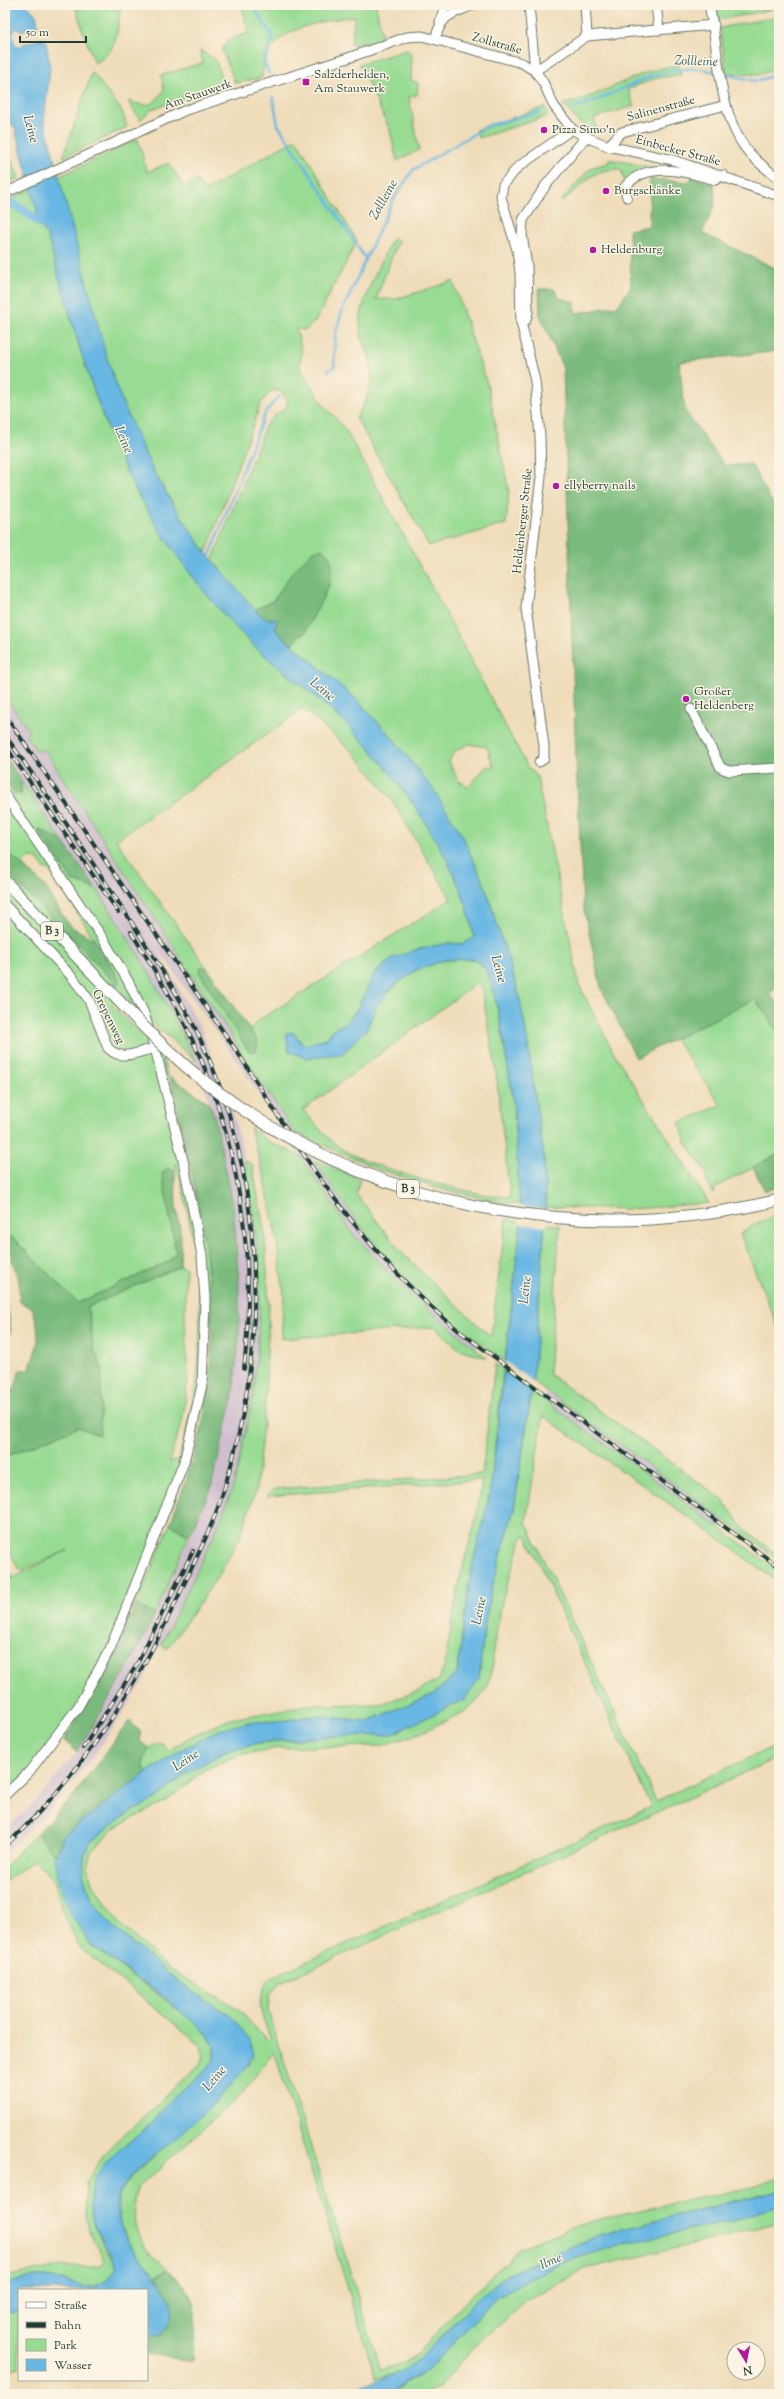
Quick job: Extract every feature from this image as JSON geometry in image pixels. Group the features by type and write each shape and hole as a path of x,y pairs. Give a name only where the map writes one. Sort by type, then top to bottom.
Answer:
{"main road":[{"name":"B 3","path":"5,881 100,981 179,1060 243,1109 284,1134 334,1160 413,1190 502,1212 551,1218 609,1221 696,1216 779,1200"}],"street":[{"path":"435,39 445,5"},
{"path":"440,22 448,16 473,5"},
{"path":"529,5 535,71 587,36 714,25"},
{"path":"585,5 587,36"},
{"path":"656,5 659,30"},
{"path":"709,5 714,25 726,105 743,145 759,163 779,178"},
{"name":"Zollstraße","path":"407,37 422,36 522,62 535,71 543,82 554,106 572,129"},
{"name":"Am Stauwerk","path":"5,193 186,110 348,58 407,37"},
{"name":"Salinenstraße","path":"608,146 622,132 726,105"},
{"path":"572,129 518,167 503,185 501,197 517,250 520,272 521,322 526,320 528,312 527,266 522,235 523,220 546,185 586,137"},
{"name":"Einbecker Straße","path":"572,129 586,137 608,146 674,160 779,196"},
{"path":"627,197 625,187 631,179 642,174 672,170 715,180 723,176"},
{"name":"Heldenberger Straße","path":"521,322 535,381 540,450 541,477 526,608 544,746 544,759 539,762"},
{"path":"691,709 721,768 729,771 779,768"},
{"path":"5,795 97,930 125,976 143,1011 155,1048 183,1160 202,1255 205,1300 202,1384 184,1462 110,1649 78,1707 29,1772 5,1795"},
{"name":"Grepenweg","path":"5,905 74,978 89,1000 108,1048 113,1053 125,1057 155,1048"}],"shaded area":[{"path":"5,696 29,731 26,735 43,749 237,1044 238,1050 346,1208 390,1262 425,1298 480,1343 476,1350 444,1324 402,1287 352,1233 244,1072 154,943 201,1029 234,1117 245,1161 257,1244 260,1292 258,1341 253,1396 234,1484 217,1529 137,1692 95,1754 48,1811 5,1854 5,1829 37,1800 77,1752 132,1660 168,1587 211,1488 232,1401 239,1339 239,1283 233,1203 214,1115 196,1061 176,1021 123,929 5,758"},
{"path":"547,1392 725,1520 719,1528 544,1400"}],"green space":[{"path":"75,5 121,5 116,39 113,46 103,58 95,63 84,35"},
{"path":"242,5 376,5 382,36 371,46 360,42 351,45 355,16 309,25 295,30 282,38 272,48 265,61 262,78 235,83 222,50 228,40 248,33"},
{"path":"716,5 779,5 779,8 719,20"},
{"path":"779,16 779,68 758,75 726,73 720,28"},
{"path":"200,50 216,60 223,85 152,109 140,120 128,101 145,105 152,103 164,90 161,75 203,63"},
{"path":"407,50 412,54 411,80 418,83 417,95 409,97 419,150 397,161 390,130 359,64"},
{"path":"679,65 681,75 657,78 628,89 634,106 594,118 597,132 593,133 584,127 563,104 593,95 648,72"},
{"path":"92,72 122,111 127,127 63,157"},
{"path":"545,107 548,116 479,138 475,130"},
{"path":"138,139 147,172 169,163 184,187 197,180 205,191 296,139 357,241 316,320 306,330 296,329 302,352 299,366 322,403 345,429 442,606 527,766 537,777 579,985 612,1050 709,1203 633,1209 546,1207 544,1158 525,1026 518,991 485,886 463,837 395,741 356,699 293,645 298,636 304,634 330,584 294,570 273,601 255,610 212,561 266,425 275,415 286,408 288,402 282,392 272,390 261,403 206,553 159,481 143,451 123,404 101,340 58,177","holes":["469,744 487,747 494,768 487,766 468,787 458,780 449,762 454,752"]},
{"path":"5,156 12,161 19,178 5,184"},
{"path":"609,159 652,168 625,183 621,169 604,171 589,178 585,173 593,167 609,163"},
{"path":"584,175 588,179 562,202 561,201"},
{"path":"692,177 714,184 715,205 702,233 779,270 779,351 679,362 685,411 725,466 751,464 779,515 779,987 769,993 779,1006 779,1033 755,999 636,1058 601,988 583,905 576,760 563,368 540,315 539,289 554,289 559,298 575,302 575,313 618,306 631,286 629,230 649,226 650,179 689,182"},
{"path":"32,189 40,217 41,221 10,199"},
{"path":"5,203 41,227 47,235 83,359 97,400 113,441 131,480 152,518 193,577 229,620 259,650 320,700 353,730 376,755 419,813 438,844 454,875 466,907 474,937 463,945 449,943 393,958 375,973 356,1011 346,1023 334,1029 326,1039 304,1045 293,1032 287,1034 289,1051 306,1058 366,1030 377,1005 392,988 416,970 445,960 474,959 487,970 499,1014 513,1098 520,1204 505,1203 441,1189 380,1170 294,1132 246,1059 244,1060 237,1044 44,749 38,752 25,735 29,731 5,696","holes":["303,709 355,754 390,797 451,899 259,1020 250,1029 258,1042 200,967 207,968 116,840","477,983 481,987 495,1063 510,1197 474,1192 422,1180 352,1155 334,1143 303,1110"]},
{"path":"393,237 398,241 376,299 396,299 453,281 488,387 509,492 506,524 429,546 356,418 370,389 372,374 369,357 361,334 361,315 368,292"},
{"path":"321,549 329,556 332,566 331,577 304,634 298,636 293,645 278,633 275,626 277,620 264,618 255,610 273,601 294,570 312,552"},
{"path":"5,758 21,781 21,794 14,793 5,779"},
{"path":"5,779 14,792 21,794 21,781 62,841 38,829 73,881 97,889 149,972 196,1061 132,1005 119,990 112,1005 163,1058 205,1242 211,1305 207,1390 188,1466 116,1647 80,1713 29,1779 5,1802 5,1582 68,1550 23,1570 18,1568 5,1541 5,1457 78,1427 99,1435 102,1368 94,1350 88,1307 180,1266 186,1268 185,1315 188,1376 183,1418 169,1462 179,1460 195,1393 200,1328 197,1272 193,1244 189,1217 176,1163 175,1172 168,1168 162,1173 176,1252 168,1262 78,1303 11,1236 5,1242 5,870 118,986 119,979 54,876 46,868 44,869 38,860 31,857 23,863 27,870 5,850"},
{"path":"37,829 62,841 96,889 73,881"},
{"path":"5,850 45,886 65,919 72,927 95,940 119,979 118,986 5,870"},
{"path":"200,967 207,968 258,1042 256,1051 249,1052 199,972"},
{"path":"755,998 779,1033 779,1154 716,1187 714,1194 705,1179 709,1177 687,1144 679,1123 721,1105 675,1039"},
{"path":"170,1077 208,1102 214,1115 233,1203 239,1283 239,1339 232,1401 211,1488 189,1536 170,1524 193,1460 202,1427 208,1393 212,1353 212,1314 209,1274 203,1234 188,1155"},
{"path":"250,1128 271,1143 300,1156 352,1233 402,1287 487,1358 459,1349 435,1327 281,1339 284,1295 277,1242 265,1179"},
{"path":"779,1154 779,1187 765,1191 753,1167"},
{"path":"314,1160 360,1179 356,1194 401,1252 491,1337 506,1219 521,1222 505,1361 444,1315 409,1284 366,1233"},
{"path":"245,1161 252,1164 265,1235 269,1306 265,1406 256,1490 240,1537 219,1575 167,1649 161,1645 217,1529 234,1484 253,1396 258,1341 260,1292 257,1244"},
{"path":"168,1168 175,1172 176,1206 181,1236 180,1266 88,1307 94,1350 102,1368 100,1435 78,1427 5,1457 5,1401 15,1387 20,1370 30,1370 38,1337 32,1308 20,1302 19,1280 6,1243 11,1236 78,1303 168,1262 176,1252 162,1173"},
{"path":"779,1214 779,1330 740,1234 755,1224"},
{"path":"545,1224 560,1225 549,1374 722,1499 745,1530 779,1556 779,1560 533,1381"},
{"path":"8,1307 11,1331 10,1334 5,1332 5,1308"},
{"path":"5,1357 10,1370 5,1385"},
{"path":"495,1364 503,1369 490,1493 470,1575 457,1674 432,1695 367,1721 317,1716 280,1721 249,1722 179,1751 146,1773 142,1763 149,1748 160,1742 170,1750 191,1736 231,1719 306,1705 380,1704 416,1692 438,1680 444,1667 460,1577 476,1519 482,1480 267,1496 274,1489 482,1474"},
{"path":"532,1391 779,1571 779,1583 697,1523 543,1416 526,1522 656,1801 779,1744 779,1757 278,1984 270,1994 268,2010 381,2370 401,2364 419,2353 442,2326 520,2247 582,2224 616,2215 752,2187 779,2178 779,2190 599,2235 506,2275 481,2296 423,2355 401,2372 376,2379 274,2051 242,2094 138,2187 134,2202 135,2225 147,2250 168,2270 154,2277 127,2239 119,2220 119,2195 129,2179 206,2110 231,2016 177,1981 114,1928 91,1900 83,1874 84,1856 89,1843 123,1817 157,1798 188,1772 229,1750 257,1743 337,1736 479,1678 484,1629 491,1591 514,1509","holes":["526,1535 651,1807 272,1977 262,1993 261,2000 262,2015 271,2040 266,2039 237,2008 168,1968 119,1923 92,1883 88,1865 91,1852 113,1829 168,1800 204,1770 239,1755 278,1748 381,1746 420,1733 464,1712 480,1698 487,1686 493,1664 493,1649 503,1597 523,1536"]},
{"path":"170,1524 189,1536 155,1614 136,1605"},
{"path":"5,1560 13,1578 5,1582"},
{"path":"136,1605 155,1614 132,1660 77,1752 64,1740 107,1670"},
{"path":"129,1721 140,1731 140,1740 149,1748 143,1762 146,1773 64,1835 55,1855 37,1833 71,1799"},
{"path":"37,1833 55,1855 59,1884 91,1945 187,2016 207,2034 214,2046 214,2060 207,2069 164,2107 152,2123 132,2139 90,2193 95,2226 103,2244 117,2268 108,2279 99,2285 91,2287 54,2278 42,2277 28,2278 5,2284 5,2277 55,2267 89,2267 102,2265 105,2259 90,2234 85,2212 86,2184 102,2155 200,2064 203,2055 200,2044 79,1947 63,1913 53,1878 34,1860 5,1882 5,1866"},
{"path":"779,2206 779,2222 704,2242 584,2269 527,2301 474,2347 439,2387 425,2394 396,2394 394,2391 429,2369 496,2297 561,2263 618,2245 742,2218"},
{"path":"168,2270 187,2291 192,2301 195,2311 193,2361 148,2354 148,2338 161,2335 171,2311 165,2292 154,2277"},
{"path":"18,2311 18,2367 5,2373 5,2313"}],"water":[{"path":"5,5 27,5 36,15 38,26 20,31 16,28 13,33 5,35"},
{"path":"42,39 46,41 50,68 44,120 106,355 121,399 150,465 170,500 206,553 255,610 264,618 278,620 275,626 278,633 356,699 395,741 433,789 463,837 485,886 518,991 525,1026 544,1158 546,1207 533,1381 514,1509 491,1591 484,1629 479,1678 465,1699 391,1735 337,1736 285,1740 257,1743 229,1750 188,1772 157,1798 123,1817 89,1843 84,1856 83,1874 91,1900 114,1928 177,1981 231,2016 250,2040 254,2055 246,2067 218,2100 175,2139 135,2172 122,2187 119,2195 118,2213 122,2230 131,2245 163,2287 170,2300 172,2313 168,2325 161,2335 148,2338 148,2289 18,2289 18,2311 5,2313 5,2284 28,2278 42,2277 54,2278 91,2287 108,2278 117,2267 95,2225 93,2218 90,2195 93,2182 99,2171 108,2160 150,2125 165,2106 203,2073 214,2060 214,2046 207,2034 165,1998 91,1945 71,1915 59,1884 55,1858 64,1835 146,1773 179,1751 219,1730 249,1722 281,1721 317,1716 367,1721 432,1695 457,1674 470,1575 490,1493 521,1222 513,1098 499,1014 487,970 474,959 445,960 416,970 392,988 377,1005 366,1030 342,1054 306,1058 289,1051 286,1034 292,1032 304,1045 326,1039 334,1029 346,1023 356,1011 375,973 393,958 418,949 449,943 463,944 474,937 466,907 454,876 438,844 398,783 353,731 320,700 259,650 220,610 176,554 152,518 131,480 113,441 97,400 83,359 47,235 41,227 15,128 5,116 5,49 17,46 20,48 23,44"},
{"name":"Ilme","path":"779,2190 779,2206 742,2218 618,2245 561,2263 496,2297 429,2369 389,2393 341,2394 401,2372 423,2355 481,2296 506,2275 599,2235"}],"pier":[{"path":"518,1206 548,1209 547,1227 519,1224"},
{"path":"503,1360 535,1383 534,1392 501,1368"}],"waterway":[{"path":"252,5 273,36 264,62 269,74"},
{"name":"Leine","path":"5,35 14,68"},
{"name":"Zollleine","path":"570,108 607,96 657,74 675,70 695,69 717,72"},
{"name":"Zollleine","path":"721,73 756,81 779,74"},
{"path":"273,97 278,125 365,258"},
{"name":"Zollleine","path":"328,371 334,367 335,336 342,311 393,200 413,170 489,125 540,112"},
{"path":"5,198 50,229"},
{"path":"208,560 265,413 279,396"}],"railway":[{"path":"5,715 240,1056 312,1168 365,1237 394,1270 425,1301 459,1331 779,1567"},
{"path":"5,735 74,835 141,937 192,1021 220,1088 237,1143 248,1200 254,1258 254,1316 249,1373 240,1430 225,1486 212,1524 149,1656 108,1724 85,1757 60,1788 34,1818 5,1846"},
{"path":"5,745 118,912"},
{"path":"131,932 191,1037 207,1074 229,1146 243,1219 246,1256 248,1294 244,1369"},
{"path":"83,1748 136,1666 193,1551"}],"place":[{"name":"Salzderhelden, Am Stauwerk","path":"306,82"},
{"name":"Pizza Simo'n","path":"544,130"},
{"name":"Burgschänke","path":"606,191"},
{"name":"Heldenburg","path":"593,250"},
{"name":"ellyberry nails","path":"556,486"},
{"name":"Großer Heldenberg","path":"686,699"}]}
